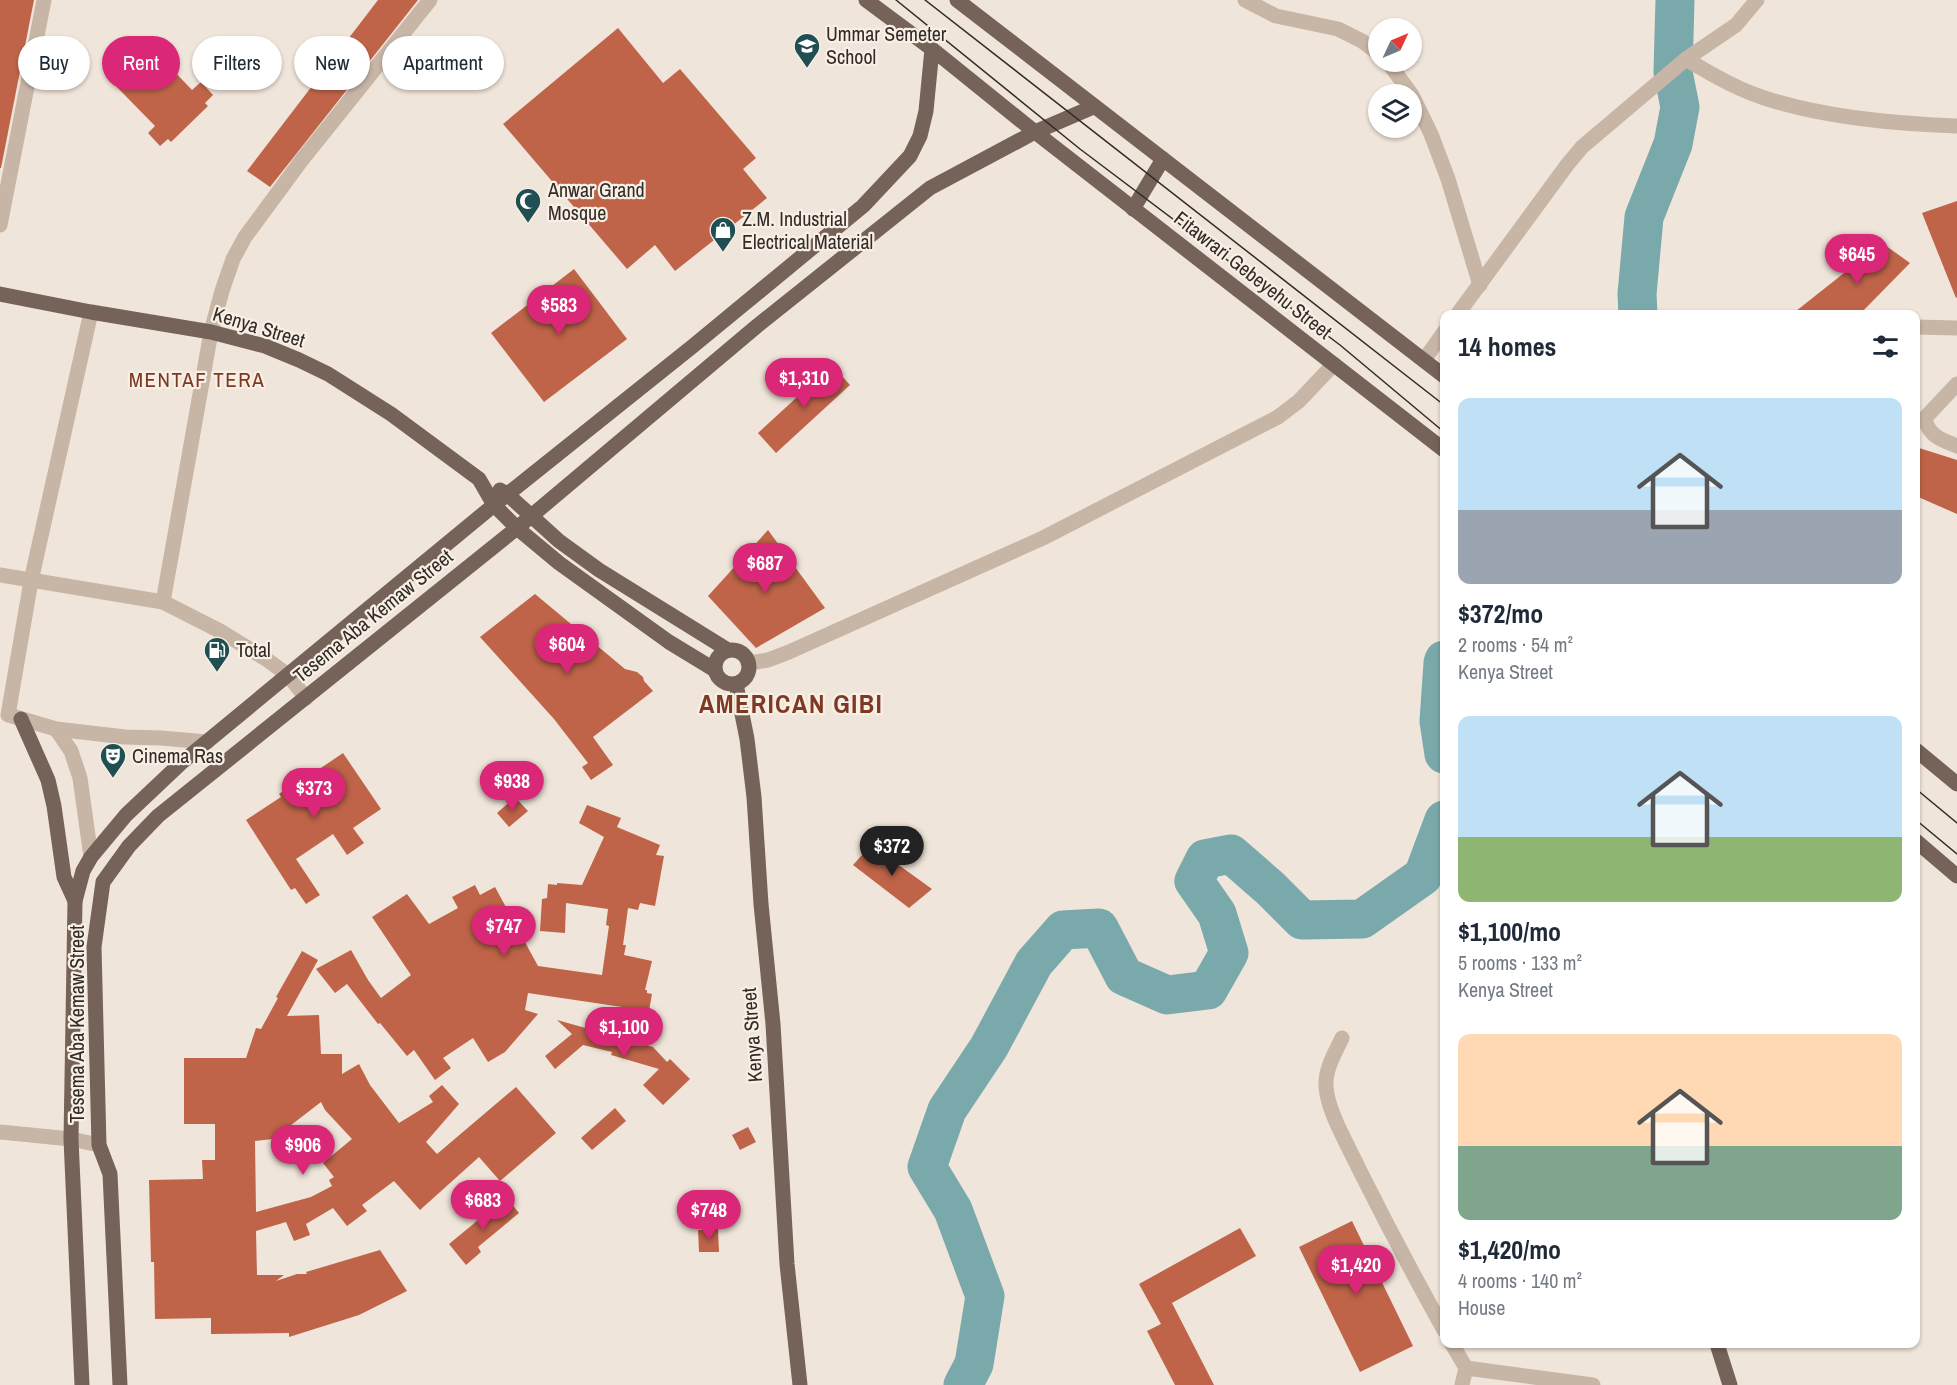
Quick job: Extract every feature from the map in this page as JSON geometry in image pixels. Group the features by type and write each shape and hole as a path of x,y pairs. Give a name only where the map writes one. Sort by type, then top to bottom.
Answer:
{"main road":[{"name":"Fitawrari Gebeyehu Street","path":"866,0 932,49 1035,132 1440,447"},
{"name":"Fitawrari Gebeyehu Street","path":"957,0 1440,373"},
{"name":"Tesema Aba Kemaw Street","path":"81,1385 71,1139 75,901 83,871 91,857 126,815 181,763 507,494 693,346 863,206 910,156 920,136 926,111 932,49"},
{"name":"Tesema Aba Kemaw Street","path":"120,1385 110,1174 99,1145 94,947 103,882 129,846 158,816 517,528 757,326 930,188 1035,132 1093,107"},
{"path":"1133,208 1163,159"},
{"name":"Kenya Street","path":"0,294 211,332 265,346 328,374 391,414 479,479 494,505 517,528"},
{"path":"479,479 507,494 559,541 619,584 728,650"},
{"path":"517,528 559,563 694,658 715,670"},
{"path":"735,649 741,652 750,663 747,676 736,684 723,681 715,670 718,657 728,650 735,649"},
{"name":"Kenya Street","path":"736,684 747,739 754,797 761,904 773,1024 786,1264 800,1385"},
{"path":"10,716 48,780 64,877 75,901"},
{"path":"1920,753 1957,784"},
{"path":"1920,844 1957,876"},
{"path":"91,857 103,882"},
{"path":"1718,1348 1730,1385"}],"street":[{"path":"0,225 44,0"},
{"path":"162,602 211,332 233,259 245,237 301,161 429,0"},
{"path":"1245,0 1276,16 1338,29 1368,46"},
{"path":"1461,310 1582,147 1686,60 1736,25 1757,0"},
{"path":"1686,60 1725,82 1773,101 1852,117 1957,126"},
{"path":"1422,116 1448,179 1480,285"},
{"path":"91,312 31,581 10,716 56,729 125,737 207,742"},
{"path":"1920,327 1957,328"},
{"path":"1424,360 1440,338"},
{"path":"750,663 768,660 789,652 1043,538 1278,417 1299,401 1334,364"},
{"path":"1957,384 1925,418 1931,433 1957,446"},
{"path":"0,575 162,602 220,631 266,659 288,675 306,698"},
{"path":"56,729 71,751 80,778 91,857"},
{"path":"1342,1038 1328,1071 1326,1084 1328,1097 1341,1133 1440,1323"},
{"path":"0,1132 71,1139 99,1145"},
{"path":"1454,1348 1466,1368 1462,1385"},
{"path":"1466,1368 1593,1385"}],"building":[{"path":"0,0 34,0 27,36 18,36 18,81 0,168"},
{"path":"378,0 418,0 390,36 382,36 382,45 370,61 370,36 350,36"},
{"path":"618,28 663,83 680,69 756,158 743,169 767,198 675,271 655,245 627,269 503,124"},
{"path":"180,77 192,90 208,90 213,95 205,103 208,106 171,142 168,139 160,146 148,133 155,126 120,90 180,90"},
{"path":"309,90 347,90 270,187 247,171"},
{"path":"1957,201 1957,297 1956,298 1922,213"},
{"path":"1882,243 1910,263 1864,310 1797,310"},
{"path":"574,269 627,339 544,402 491,333"},
{"path":"832,365 850,385 776,453 758,433"},
{"path":"1920,448 1957,460 1957,514 1920,498"},
{"path":"768,530 825,608 756,648 708,596"},
{"path":"535,594 625,669 637,672 653,691 593,737 613,765 591,780 582,767 588,763 554,719 480,637"},
{"path":"343,753 381,809 353,828 364,843 347,855 333,834 296,859 320,895 306,904 295,888 291,890 246,820 281,797 279,794 313,769 315,772"},
{"path":"515,797 528,811 509,827 497,813"},
{"path":"587,805 621,818 617,827 660,845 656,855 664,856 655,906 640,903 638,910 628,908 623,945 626,945 624,955 652,961 645,990 652,994 649,1011 528,993 525,1010 538,1014 505,1052 488,1062 473,1038 443,1058 451,1068 435,1080 414,1050 407,1056 347,984 335,993 316,969 351,950 381,998 411,975 372,917 407,894 429,924 458,908 452,897 475,885 480,895 495,887 538,966 602,975 609,926 606,925 608,909 566,903 565,933 540,931 542,899 547,898 548,884 582,885 604,837 579,823"},
{"path":"871,845 932,889 909,908 853,865"},
{"path":"302,951 318,960 287,1016 319,1015 321,1054 342,1054 342,1074 359,1064 370,1085 399,1123 433,1102 429,1096 442,1085 459,1104 426,1142 437,1154 516,1087 556,1133 500,1181 479,1157 420,1210 394,1181 362,1205 367,1211 347,1226 333,1208 306,1224 310,1235 294,1241 286,1222 256,1231 257,1275 284,1275 276,1281 297,1274 307,1274 306,1272 380,1250 407,1291 359,1315 289,1337 289,1333 211,1334 211,1318 155,1319 149,1180 203,1179 202,1160 215,1160 215,1124 184,1124 184,1058 246,1058 256,1028 261,1029 278,998 276,997","holes":["321,1102 325,1110 352,1139 323,1163 334,1177 329,1180 332,1186 311,1197 256,1212 255,1141 273,1139"]},
{"path":"557,1020 653,1047 667,1062 670,1059 690,1079 663,1105 643,1085 659,1069 611,1055 612,1052 583,1045 555,1069 545,1056 572,1034"},
{"path":"615,1108 626,1121 592,1150 581,1138"},
{"path":"748,1127 756,1142 740,1150 732,1135"},
{"path":"506,1197 519,1213 478,1247 481,1252 466,1265 449,1244"},
{"path":"1352,1221 1413,1346 1360,1372 1299,1247"},
{"path":"1240,1228 1256,1256 1172,1303 1214,1385 1175,1385 1147,1331 1161,1324 1139,1284"},
{"path":"718,1229 719,1252 699,1252 698,1230"}],"waterway":[{"path":"1638,310 1637,294 1644,217 1673,144 1680,107 1673,72 1675,0"},
{"path":"1440,706 1440,728"},
{"path":"963,1385 974,1364 985,1296 953,1210 927,1167 947,1110 989,1047 1034,963 1063,930 1099,928 1124,976 1167,995 1208,990 1229,953 1217,914 1194,881 1205,859 1231,854 1302,920 1362,919 1423,876 1440,831"}],"tram line":[{"path":"896,0 1080,149 1340,345 1440,429"},
{"path":"925,0 1440,402"},
{"path":"1920,792 1957,823"},
{"path":"1920,823 1957,854"}],"place":[{"name":"Ummar Semeter School","path":"807,69"},
{"name":"Anwar Grand Mosque","path":"528,224"},
{"name":"Z.M. Industrial Electrical Material","path":"723,253"},
{"name":"Total","path":"217,673"},
{"name":"Cinema Ras","path":"113,779"}],"district":[{"name":"MENTAF TERA","path":"197,380"},
{"name":"AMERICAN GIBI","path":"791,704"}]}
